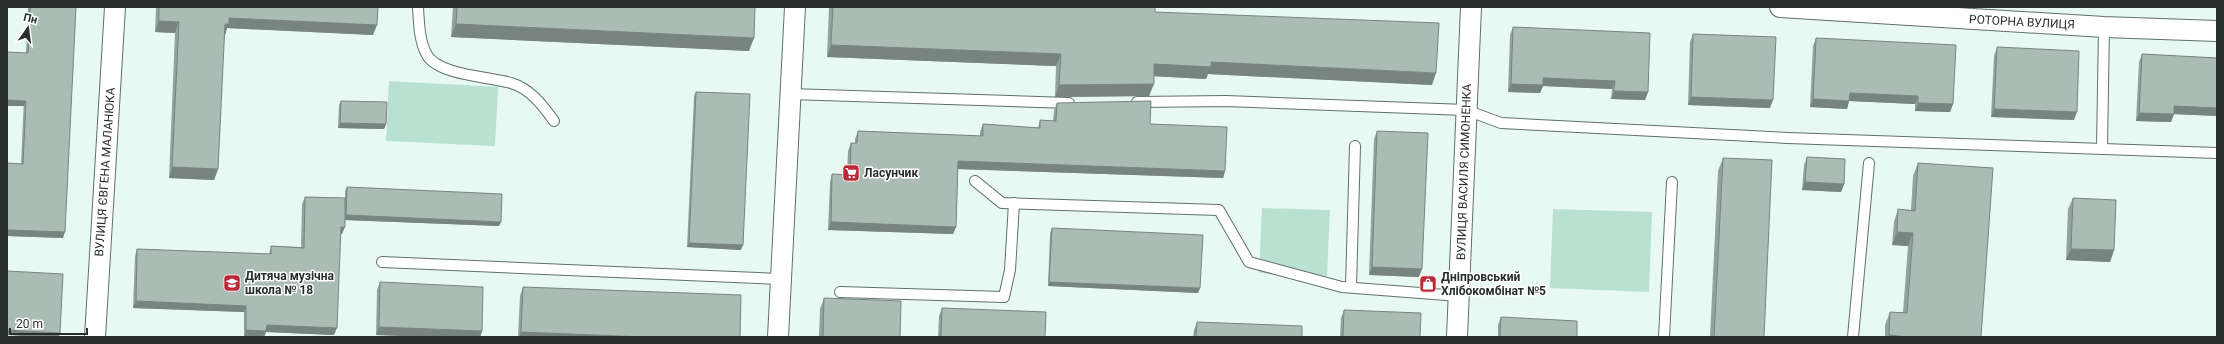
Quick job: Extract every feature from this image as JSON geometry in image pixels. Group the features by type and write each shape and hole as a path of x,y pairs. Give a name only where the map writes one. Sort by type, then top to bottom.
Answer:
{"street":[{"name":"ВУЛИЦЯ ЄВГЕНА МАЛАНЮКА","path":"94,337 115,7"},
{"path":"778,337 795,7"},
{"name":"ВУЛИЦЯ ВАСИЛЯ СИМОНЕНКА","path":"1457,337 1471,7"},
{"name":"РОТОРНА ВУЛИЦЯ","path":"1780,7 2104,27 2217,31"}],"lane":[{"path":"418,7 421,36 426,55 435,64 482,79 512,84 537,98 554,121"},
{"path":"2102,148 2104,27"},
{"path":"790,94 1040,104 1079,103"},
{"path":"1125,102 1226,101 1466,110 1501,123 1788,138 2217,153"},
{"path":"1351,287 1355,146"},
{"path":"1853,337 1869,163"},
{"path":"975,181 1002,203 1219,210 1249,262 1342,287 1459,296"},
{"path":"1664,337 1672,182"},
{"path":"840,292 1004,297 1010,270 1014,203"},
{"path":"382,262 780,279"}],"green space":[{"path":"389,81 498,87 495,146 386,141"},
{"path":"1262,208 1330,210 1327,276 1259,273"},
{"path":"1553,209 1652,212 1649,292 1550,288"}],"building":[{"path":"30,7 76,7 65,232 7,230 7,163 23,164 26,101 7,100 7,52 28,53"},
{"path":"159,7 378,7 377,25 229,18 229,24 225,24 218,169 172,167 179,22 159,21"},
{"path":"457,7 755,7 754,38 456,24"},
{"path":"833,7 1155,7 1155,12 1439,23 1436,73 1211,62 1211,67 1154,64 1154,84 1059,85 1061,54 831,45"},
{"path":"1513,27 1650,33 1648,92 1614,91 1615,81 1543,78 1543,85 1511,84"},
{"path":"1693,34 1776,37 1773,100 1691,97"},
{"path":"1816,38 1956,45 1953,104 1918,103 1918,96 1850,93 1849,101 1813,99"},
{"path":"1997,47 2079,51 2077,112 1994,109"},
{"path":"2142,54 2217,58 2217,108 2174,106 2174,114 2139,113"},
{"path":"696,92 750,94 743,245 689,243"},
{"path":"341,101 387,102 386,124 340,123"},
{"path":"1151,101 1150,124 1227,127 1225,171 958,161 956,227 831,222 832,174 850,175 851,143 857,143 858,131 983,136 983,124 1040,128 1040,120 1056,121 1057,103"},
{"path":"1377,131 1428,133 1422,269 1372,267"},
{"path":"1807,157 1845,159 1844,184 1805,182"},
{"path":"1723,158 1772,160 1764,337 1714,337"},
{"path":"1918,163 1993,168 1981,337 1907,337 1889,335 1890,312 1907,313 1913,233 1897,232 1898,209 1915,211"},
{"path":"347,187 502,194 501,222 346,215"},
{"path":"305,197 345,198 345,227 341,227 337,328 267,325 266,331 246,330 246,306 136,301 137,249 271,254 271,246 304,248"},
{"path":"2073,198 2116,200 2114,250 2071,249"},
{"path":"1052,228 1203,235 1200,288 1049,282"},
{"path":"7,271 63,274 60,333 7,330"},
{"path":"380,282 483,287 482,331 379,327"},
{"path":"523,287 741,295 740,337 645,337 521,332"},
{"path":"824,298 901,301 900,337 823,337"},
{"path":"942,308 1046,312 1045,337 941,337"},
{"path":"1344,310 1421,313 1420,337 1343,337"},
{"path":"1501,317 1577,321 1577,337 1500,337"},
{"path":"1197,322 1302,326 1302,337 1196,337"}],"place":[{"name":"Ласунчик","path":"851,173"},
{"name":"Дитяча музічна школа № 18","path":"232,283"},
{"name":"Дніпровський Хлібокомбінат №5","path":"1428,284"}]}
